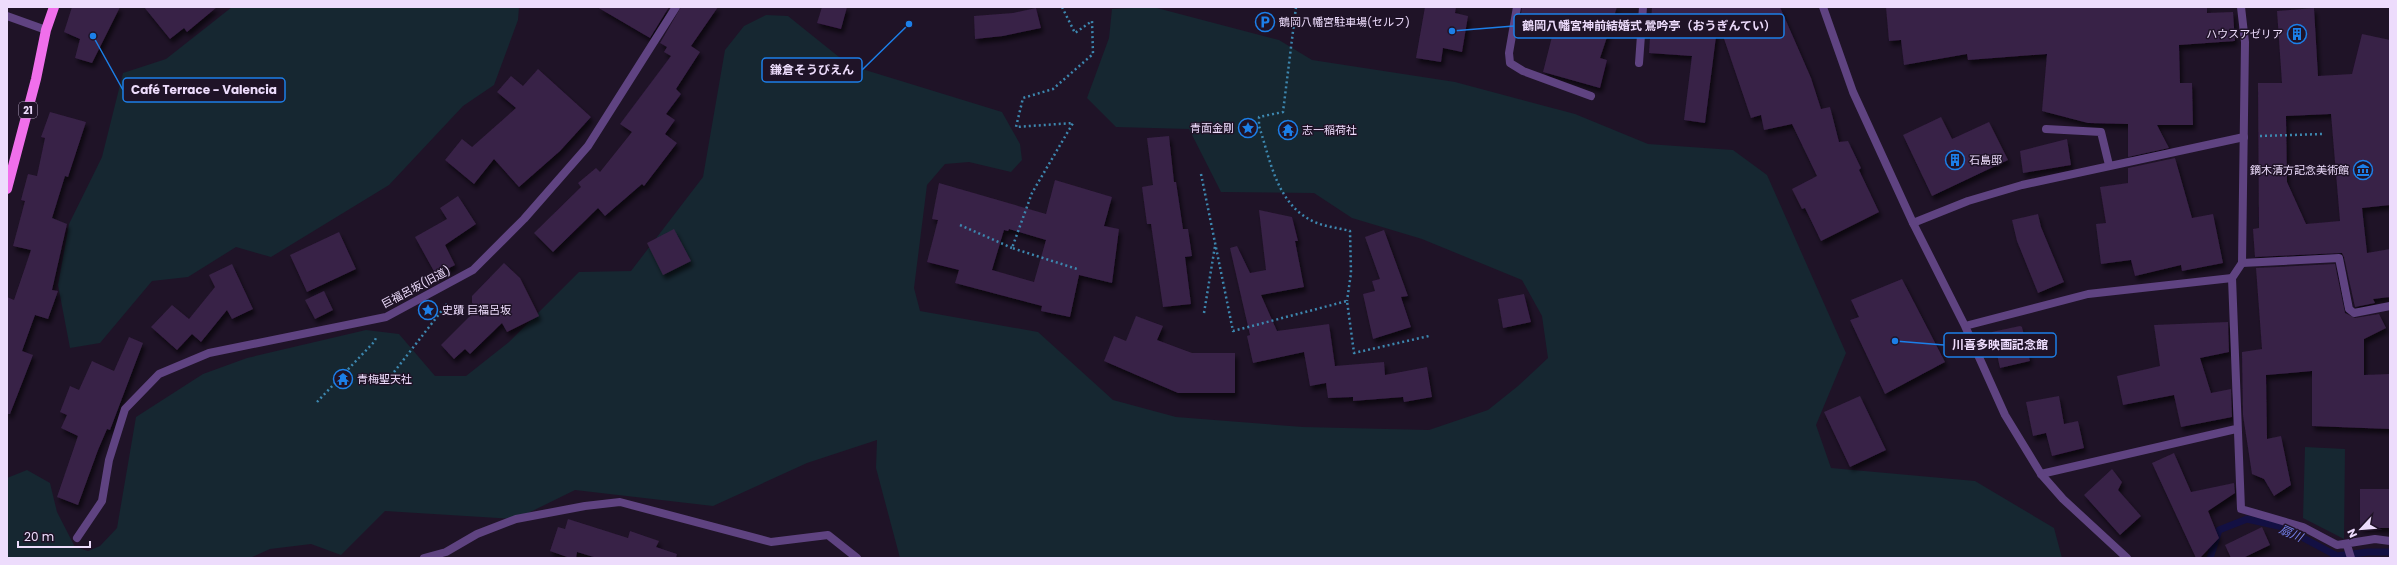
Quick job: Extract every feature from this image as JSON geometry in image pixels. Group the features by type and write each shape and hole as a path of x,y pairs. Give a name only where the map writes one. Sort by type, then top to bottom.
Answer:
{"main road":[{"name":"21","path":"7,189 36,78 46,30 54,7"}],"street":[{"name":"巨福呂坂(旧道)","path":"77,538 102,501 109,460 125,408 159,374 209,353 386,317 473,270 524,219 588,146 676,7"},
{"path":"1517,7 1509,54 1510,62 1523,70 1591,96"},
{"path":"1639,63 1643,7"},
{"path":"1823,7 1853,92 1913,223 1965,326 2005,415 2041,474 2062,499 2127,558"},
{"path":"2240,7 2245,42 2242,263 2232,278 2236,428 2241,509 2303,526 2337,545 2347,545 2376,539 2390,541"},
{"path":"7,16 46,30"},
{"path":"2046,129 2102,132 2109,165"},
{"path":"1913,223 1968,201 2109,165 2176,153 2244,137"},
{"path":"2242,263 2339,258 2349,309 2354,313 2390,306"},
{"path":"1965,326 2088,294 2232,278"},
{"path":"2041,474 2236,428"},
{"path":"424,558 446,552 477,534 516,519 585,506 620,502 771,542 828,535 857,558"},
{"path":"2347,545 2351,558"}],"path":[{"path":"1012,248 1032,193 1074,123 1016,127 1023,98 1053,89 1094,54 1092,21 1075,33 1062,7"},
{"path":"1296,7 1283,112 1259,117 1259,126 1281,194 1290,206 1316,223 1350,231 1351,273 1348,301 1354,353 1430,336"},
{"path":"2244,137 2323,134"},
{"path":"1201,174 1233,332 1348,301"},
{"path":"960,225 1012,248 1078,269"},
{"path":"1204,313 1215,244"},
{"path":"394,372 450,300"},
{"path":"317,402 374,342"}],"shaded area":[{"path":"232,7 519,7 518,20 494,85 463,106 389,185 271,257 236,247 188,277 152,281 100,343 70,348 58,285 69,224 102,157 123,73 166,59"},
{"path":"1153,7 1279,40 1312,60 1455,82 1575,114 1648,144 1733,150 1767,175 1846,353 1816,425 1831,468 1975,481 2054,528 2062,558 900,558 876,468 877,440 807,463 713,506 575,490 516,519 385,511 341,555 311,544 270,549 250,558 7,558 7,478 27,470 50,483 57,512 75,547 88,551 100,546 117,528 136,417 203,374 247,358 366,330 399,334 435,376 466,376 509,342 579,272 631,271 703,177 725,50 744,26 766,15 788,16 849,65 1002,112 1020,144 1022,160 1011,172 969,162 945,164 927,185 914,288 920,311 1038,332 1113,400 1176,417 1303,427 1429,430 1488,410 1518,386 1548,358 1542,316 1522,280 1422,239 1352,218 1314,193 1221,192 1189,129 1116,127 1087,98 1109,38 1112,9"},
{"path":"2305,447 2345,449 2344,539 2303,518"}],"building":[{"path":"72,7 120,7 92,63 75,58 80,39 64,32"},
{"path":"144,7 217,7 187,32 184,28 170,39"},
{"path":"597,7 669,7 650,38"},
{"path":"681,7 718,7 691,46 700,52 676,89 681,94 666,114 675,120 665,134 677,143 644,186 642,184 605,216 598,208 553,252 534,233 581,187 578,183 596,168 600,172 632,132 620,124 671,56 664,52 667,47 660,43"},
{"path":"822,7 847,7 841,29 817,23"},
{"path":"1425,7 1456,7 1455,13 1468,16 1462,52 1443,48 1441,62 1416,58"},
{"path":"1522,7 1617,7 1600,58 1607,60 1600,88 1543,72 1555,25 1521,14"},
{"path":"1652,7 1780,7 1811,78 1821,109 1830,107 1839,142 1848,141 1861,168 1859,170 1879,212 1821,241 1805,208 1802,209 1792,189 1817,176 1792,124 1764,130 1761,115 1751,118 1718,21 1705,123 1684,120 1692,56 1649,53"},
{"path":"1886,7 2207,7 2207,13 2233,12 2235,41 2179,45 2180,83 2192,83 2193,125 2157,125 2169,148 2128,157 2128,124 2088,123 2042,111 2047,54 1968,60 1967,54 1904,65 1901,40 1889,41"},
{"path":"1036,8 1041,28 1003,36 975,39 974,16 1013,13"},
{"path":"2314,8 2318,76 2352,74 2362,34 2390,40 2390,205 2362,208 2367,253 2390,249 2390,297 2373,299 2375,303 2355,307 2342,253 2255,257 2253,229 2259,228 2258,83 2282,83 2277,11","holes":["2331,114 2340,221 2306,224 2287,182 2286,116"]},
{"path":"538,69 591,117 560,151 519,187 494,159 474,184 445,160 462,139 472,147 516,108 497,92 511,76 523,86"},
{"path":"50,112 86,122 68,177 65,176 52,218 67,224 52,290 58,291 48,319 35,315 22,351 33,355 10,414 7,414 7,297 14,300 31,250 13,246 25,201 21,200 28,174 37,176 45,138 41,137"},
{"name":"石島邸","path":"1941,117 1952,139 1989,122 2008,160 1932,196 1903,135"},
{"path":"1169,136 1174,182 1176,182 1183,229 1188,229 1192,256 1185,257 1191,304 1163,307 1151,224 1147,224 1142,187 1153,185 1147,138"},
{"path":"2067,139 2071,165 2023,173 2020,151"},
{"path":"2175,158 2192,218 2213,214 2223,263 2182,271 2181,265 2135,276 2131,260 2101,264 2096,224 2106,223 2100,187 2128,183 2128,168"},
{"path":"1055,180 1112,197 1104,226 1119,229 1112,283 1079,275 1070,317 1041,311 1042,306 955,283 959,270 927,262 938,220 932,219 939,183 1046,214","holes":["1009,229 1046,240 1034,282 992,270 1004,230 1008,231"]},
{"path":"458,196 476,224 445,245 455,265 436,275 415,237 447,219 440,208"},
{"path":"1259,210 1292,217 1298,241 1295,241 1304,287 1261,295 1277,331 1329,324 1335,366 1384,362 1385,375 1427,367 1432,397 1404,402 1403,397 1353,401 1353,397 1328,398 1326,383 1310,386 1304,352 1253,363 1247,336 1250,335 1230,248 1237,246 1250,273 1266,270"},
{"path":"2038,214 2041,227 2064,282 2038,293 2017,241 2012,220"},
{"path":"674,229 691,261 663,275 647,243"},
{"path":"1384,230 1408,296 1401,297 1411,327 1373,339 1363,294 1375,291 1372,281 1380,279 1365,237"},
{"path":"339,232 356,269 307,292 290,255"},
{"path":"504,263 520,278 539,316 507,332 502,323 470,354 465,349 454,359 441,345 478,308 472,303 472,296"},
{"path":"232,264 253,309 232,319 227,310 201,342 192,334 177,350 151,327 172,305 189,319 215,287 209,275"},
{"path":"2335,264 2345,313 2355,318 2379,314 2386,328 2364,339 2364,375 2390,374 2390,429 2312,426 2312,371 2266,375 2267,439 2281,436 2291,485 2274,496 2264,479 2252,474 2243,415 2242,352 2262,349 2256,268"},
{"path":"1902,279 1945,362 1885,394 1850,320 1859,317 1851,300"},
{"path":"324,291 333,310 315,319 305,300"},
{"path":"1524,294 1531,322 1503,328 1498,299"},
{"path":"1136,316 1163,326 1157,340 1192,353 1235,353 1235,393 1178,393 1104,361 1114,336 1126,341"},
{"path":"2228,322 2229,352 2200,358 2211,393 2231,389 2232,417 2181,427 2174,395 2123,405 2117,376 2160,366 2154,325"},
{"path":"2020,326 2022,327 2030,361 2000,368 1992,332"},
{"path":"129,337 143,343 110,430 107,429 98,450 78,505 57,497 78,436 61,428 67,415 60,412 70,386 79,390 92,361 114,371"},
{"path":"1860,396 1886,450 1850,467 1824,412"},
{"path":"2059,396 2064,424 2078,421 2084,448 2052,456 2046,433 2033,436 2026,402"},
{"path":"2174,453 2191,492 2234,483 2235,493 2208,511 2219,538 2200,558 2196,558 2152,463"},
{"path":"2112,469 2122,482 2118,490 2141,516 2120,535 2084,495"},
{"path":"2360,489 2390,489 2390,528 2360,528"},
{"path":"568,519 628,538 630,531 659,541 656,547 677,554 676,558 597,558 577,552 576,558 570,558 550,551 558,527 565,529"},
{"path":"2262,527 2270,545 2243,558 2231,558 2225,545"}],"waterway":[{"name":"扇川","path":"2210,558 2219,530 2247,519 2283,527 2337,556 2368,552 2390,552"}],"place":[{"name":"鶴岡八幡宮駐車場(セルフ)","path":"1265,22"},
{"name":"鎌倉そうびえん","path":"909,24"},
{"name":"鶴岡八幡宮神前結婚式 鶯吟亭（おうぎんてい）","path":"1452,31"},
{"name":"ハウスアゼリア","path":"2297,34"},
{"name":"Café Terrace - Valencia","path":"93,36"},
{"name":"青面金剛","path":"1248,128"},
{"name":"志一稲荷社","path":"1288,130"},
{"name":"石島邸","path":"1955,160"},
{"name":"鏑木清方記念美術館","path":"2363,170"},
{"name":"史蹟 巨福呂坂","path":"428,310"},
{"name":"川喜多映画記念館","path":"1895,341"},
{"name":"青梅聖天社","path":"343,379"}]}
